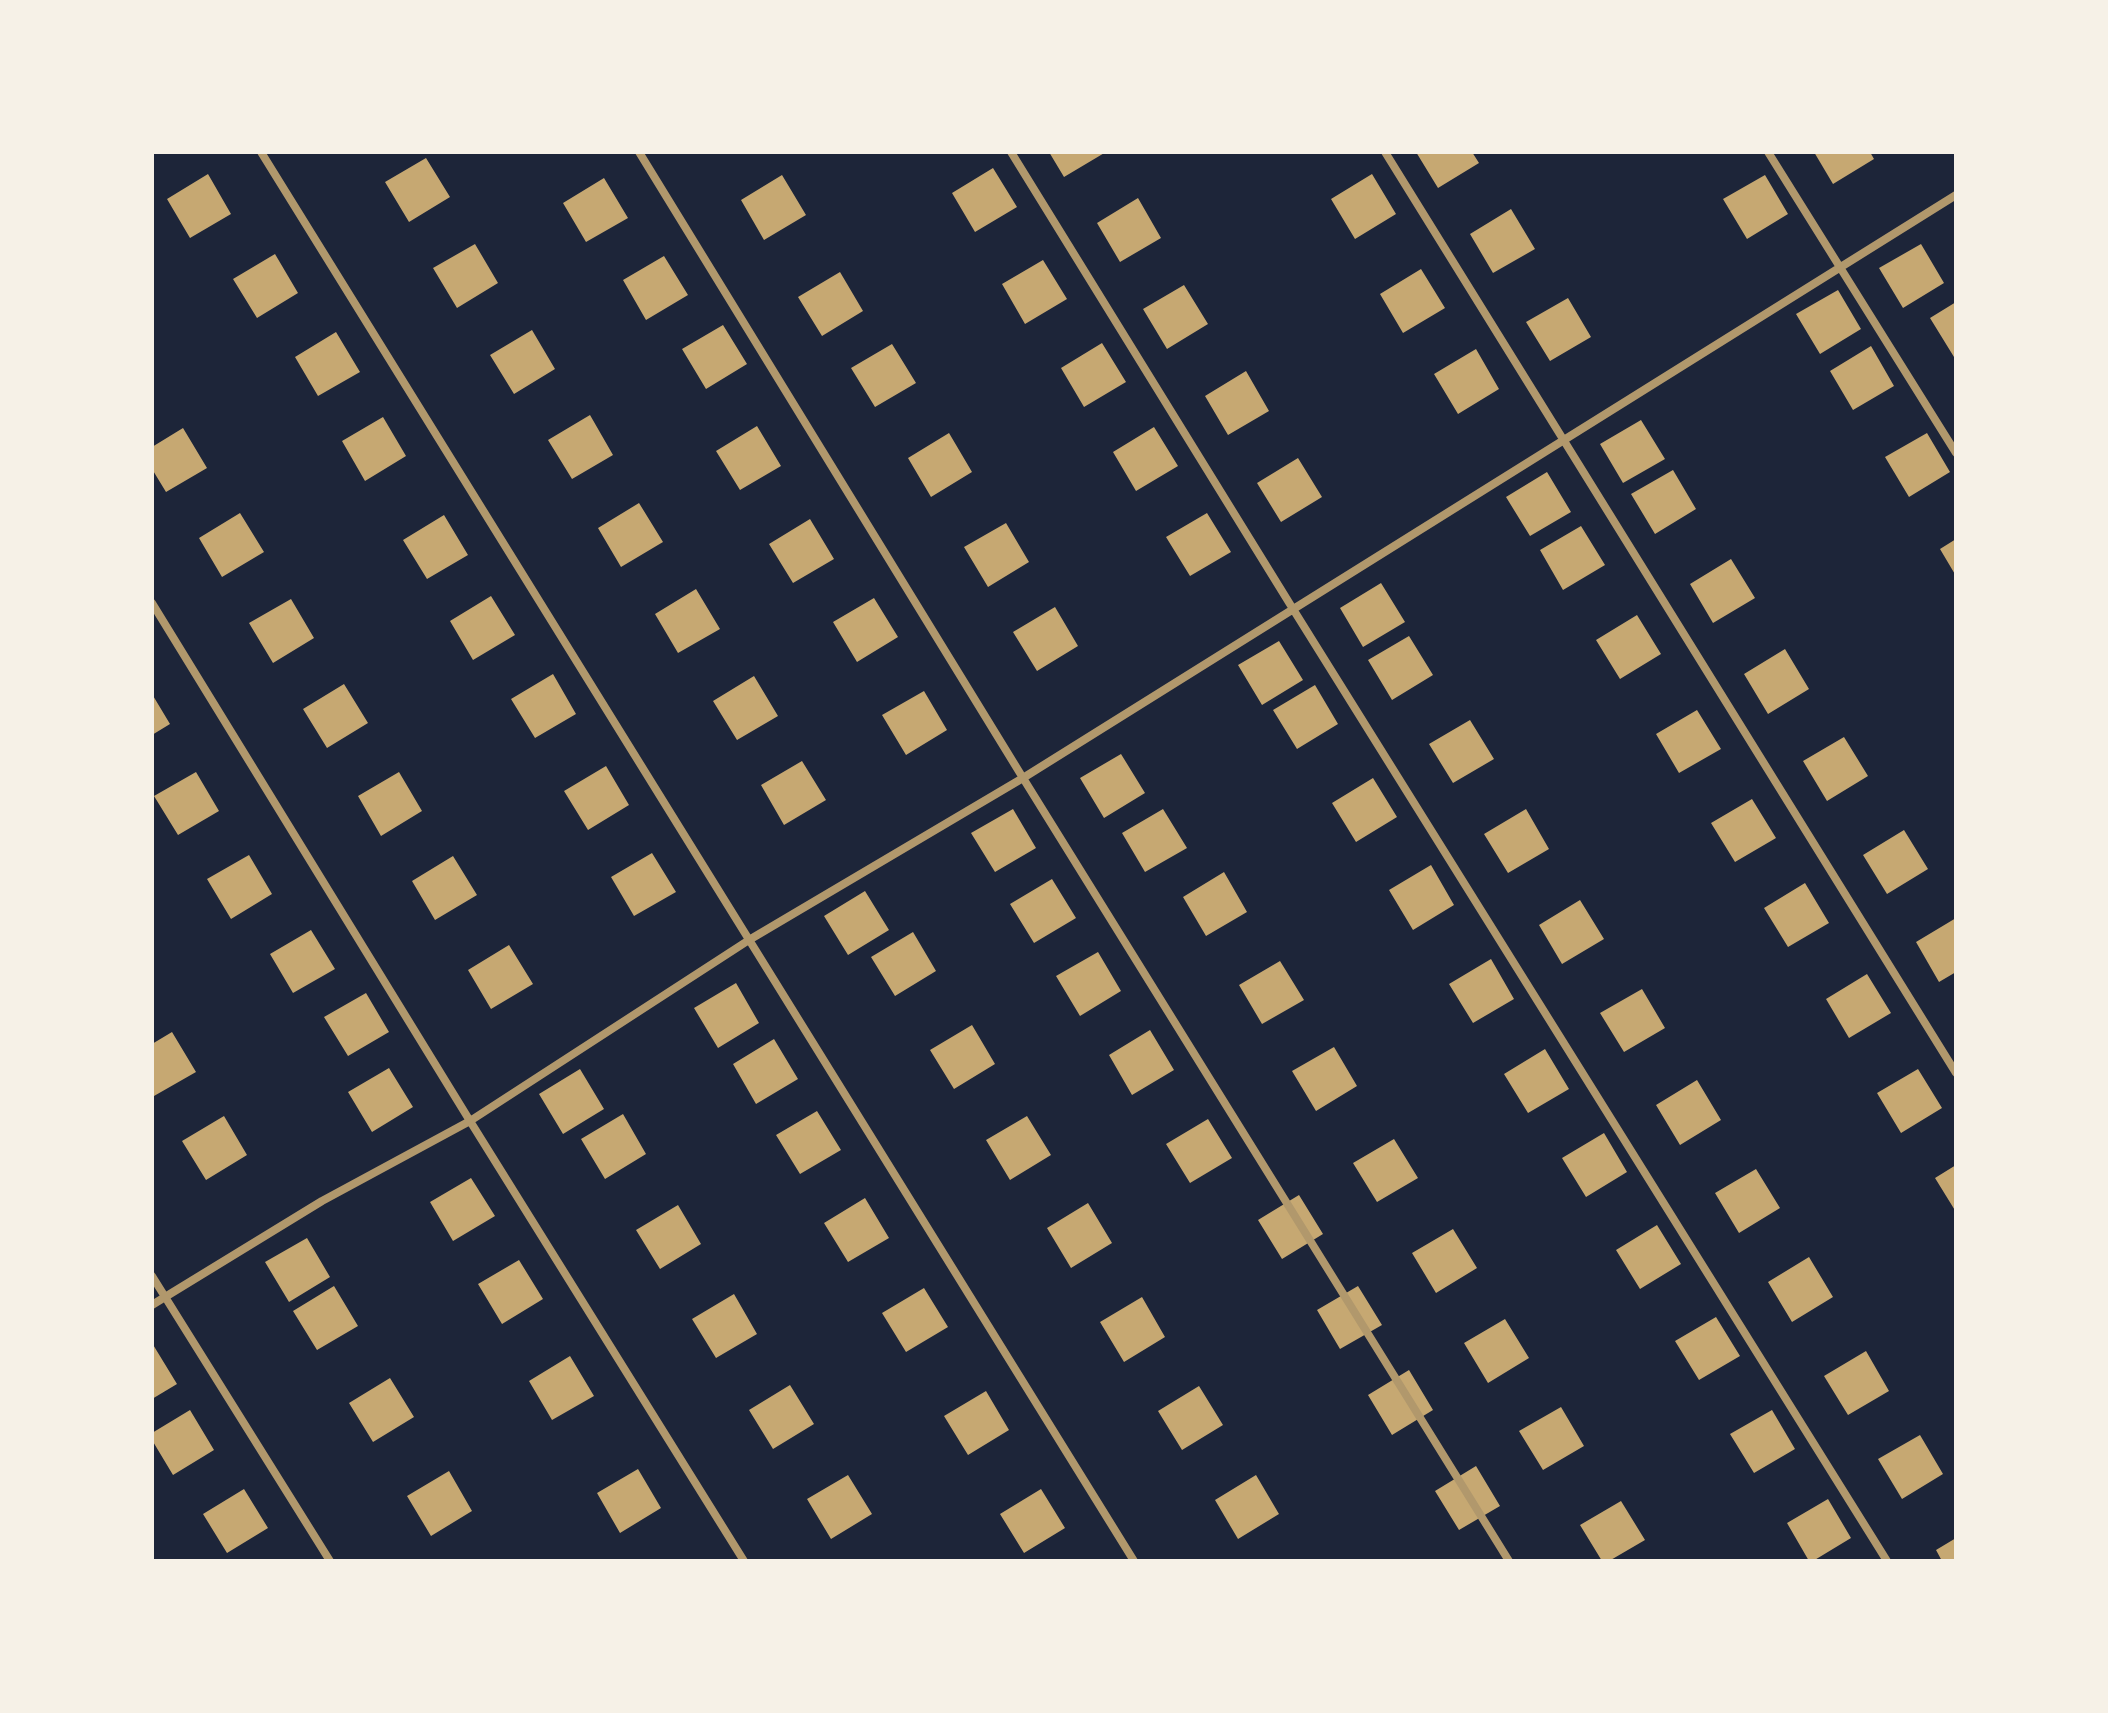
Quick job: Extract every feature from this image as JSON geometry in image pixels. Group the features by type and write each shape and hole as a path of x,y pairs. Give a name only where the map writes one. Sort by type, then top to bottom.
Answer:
{"street":[{"path":"261,152 1134,1561"},
{"path":"639,152 1509,1561"},
{"path":"1011,152 1887,1561"},
{"path":"1385,152 1956,1073"},
{"path":"1768,152 1956,453"},
{"path":"152,1305 322,1201 470,1121 749,940 1023,778 1956,195"},
{"path":"152,603 744,1561"},
{"path":"152,1276 330,1561"}],"shaded area":[{"path":"152,152 1956,152 1956,1561 152,1561"}],"building":[{"path":"1049,152 1106,152 1064,177"},
{"path":"1416,152 1472,152 1479,163 1438,188"},
{"path":"1814,152 1870,152 1874,159 1833,184"},
{"path":"426,158 450,197 409,222 385,182"},
{"path":"993,168 1017,207 975,232 952,193"},
{"path":"208,174 231,214 190,238 167,199"},
{"path":"1372,174 1396,214 1355,239 1331,199"},
{"path":"782,175 806,215 764,240 741,200"},
{"path":"1765,175 1788,214 1747,239 1723,199"},
{"path":"604,178 628,218 586,242 563,203"},
{"path":"1138,198 1161,238 1120,262 1097,223"},
{"path":"1511,209 1535,249 1493,273 1470,234"},
{"path":"475,244 498,283 457,308 433,268"},
{"path":"1921,244 1944,283 1903,308 1879,268"},
{"path":"275,254 298,293 257,318 233,279"},
{"path":"664,256 688,295 646,320 623,280"},
{"path":"1043,260 1067,299 1025,324 1002,284"},
{"path":"1421,269 1445,308 1403,333 1380,294"},
{"path":"840,272 863,311 822,336 798,297"},
{"path":"1184,285 1208,324 1167,349 1143,309"},
{"path":"1838,290 1861,329 1820,354 1796,314"},
{"path":"1568,298 1591,337 1550,361 1526,322"},
{"path":"1956,302 1956,355 1954,357 1930,318"},
{"path":"723,325 747,364 706,389 682,349"},
{"path":"532,330 555,369 514,394 490,355"},
{"path":"336,332 360,372 318,396 295,357"},
{"path":"1102,343 1126,382 1084,407 1061,368"},
{"path":"892,344 916,383 875,407 851,368"},
{"path":"1871,346 1894,386 1853,410 1830,371"},
{"path":"1476,349 1499,389 1458,414 1434,374"},
{"path":"1246,371 1269,411 1228,435 1205,396"},
{"path":"590,415 613,455 572,479 548,440"},
{"path":"383,417 406,456 365,481 342,441"},
{"path":"1641,420 1665,459 1623,483 1600,444"},
{"path":"757,426 781,466 740,490 716,451"},
{"path":"1154,427 1178,466 1136,491 1113,452"},
{"path":"183,428 207,468 166,492 152,469 152,447"},
{"path":"949,433 972,472 931,497 908,458"},
{"path":"1927,433 1950,472 1909,497 1885,457"},
{"path":"1298,458 1322,497 1281,522 1257,483"},
{"path":"1673,470 1696,509 1655,534 1631,494"},
{"path":"1547,472 1571,512 1530,536 1506,497"},
{"path":"639,503 663,542 621,567 598,528"},
{"path":"240,513 264,552 222,577 199,538"},
{"path":"1207,513 1231,552 1190,576 1166,537"},
{"path":"444,515 468,555 427,579 403,540"},
{"path":"810,519 834,559 793,583 769,544"},
{"path":"1006,523 1029,562 988,587 964,547"},
{"path":"1581,526 1605,565 1563,590 1540,550"},
{"path":"1956,539 1956,576 1940,549"},
{"path":"1731,559 1755,598 1713,623 1690,584"},
{"path":"1381,583 1405,622 1363,647 1340,608"},
{"path":"696,589 720,629 678,653 655,614"},
{"path":"491,596 515,635 473,660 450,621"},
{"path":"874,598 898,637 857,662 833,622"},
{"path":"291,599 314,638 273,663 249,623"},
{"path":"1055,607 1078,646 1037,671 1013,632"},
{"path":"1637,615 1661,654 1620,679 1596,640"},
{"path":"1409,636 1433,675 1392,700 1368,660"},
{"path":"1279,641 1303,680 1262,705 1238,665"},
{"path":"1785,649 1809,689 1768,714 1744,674"},
{"path":"553,674 576,714 535,738 511,699"},
{"path":"754,676 778,716 737,740 713,701"},
{"path":"344,684 368,723 327,748 303,709"},
{"path":"1315,685 1338,724 1297,749 1273,710"},
{"path":"924,691 947,730 906,755 882,715"},
{"path":"152,694 170,724 152,735"},
{"path":"1697,710 1721,749 1679,773 1656,734"},
{"path":"1470,720 1494,759 1453,783 1429,744"},
{"path":"1844,737 1868,776 1827,801 1803,761"},
{"path":"1121,754 1145,793 1104,818 1080,778"},
{"path":"802,761 826,800 784,825 761,785"},
{"path":"606,766 629,805 588,830 564,791"},
{"path":"196,772 219,811 178,835 154,796"},
{"path":"399,772 422,811 381,836 358,796"},
{"path":"1373,778 1397,817 1356,842 1332,803"},
{"path":"1752,799 1776,838 1735,862 1711,823"},
{"path":"1013,809 1036,848 995,872 971,833"},
{"path":"1163,809 1187,848 1145,872 1122,833"},
{"path":"1526,809 1549,849 1508,873 1484,834"},
{"path":"1904,830 1928,869 1887,894 1863,855"},
{"path":"652,853 676,892 634,916 611,877"},
{"path":"249,855 272,894 231,919 207,879"},
{"path":"453,856 477,895 435,920 412,881"},
{"path":"1431,865 1454,905 1413,930 1389,890"},
{"path":"1224,872 1247,912 1206,936 1183,897"},
{"path":"1052,879 1076,918 1034,943 1010,904"},
{"path":"1805,883 1829,923 1788,947 1764,908"},
{"path":"865,891 889,930 848,955 824,916"},
{"path":"1580,900 1604,939 1562,964 1539,925"},
{"path":"1956,918 1956,972 1939,982 1916,942"},
{"path":"311,930 335,969 293,993 270,954"},
{"path":"913,932 936,971 895,996 871,957"},
{"path":"509,945 533,984 491,1009 468,970"},
{"path":"1098,952 1121,991 1080,1016 1056,976"},
{"path":"1491,959 1514,999 1473,1023 1449,984"},
{"path":"1280,961 1304,1000 1262,1024 1239,985"},
{"path":"1867,974 1891,1013 1849,1038 1826,999"},
{"path":"736,983 759,1023 718,1048 694,1008"},
{"path":"1642,989 1665,1028 1624,1052 1600,1013"},
{"path":"366,993 389,1032 348,1056 324,1017"},
{"path":"972,1025 995,1064 954,1089 930,1050"},
{"path":"1150,1030 1174,1070 1132,1095 1109,1055"},
{"path":"172,1032 196,1072 154,1096 152,1044"},
{"path":"774,1039 798,1079 756,1104 733,1064"},
{"path":"1334,1047 1357,1086 1316,1111 1292,1071"},
{"path":"1545,1049 1569,1089 1528,1113 1504,1074"},
{"path":"389,1068 413,1107 372,1132 348,1092"},
{"path":"580,1069 604,1109 563,1134 539,1094"},
{"path":"1918,1069 1942,1108 1901,1133 1877,1093"},
{"path":"1697,1080 1721,1120 1680,1145 1656,1105"},
{"path":"817,1111 841,1150 800,1174 776,1135"},
{"path":"623,1114 646,1154 605,1179 581,1139"},
{"path":"224,1116 247,1155 206,1180 182,1141"},
{"path":"1027,1116 1051,1155 1010,1180 986,1140"},
{"path":"1208,1119 1232,1158 1190,1183 1166,1144"},
{"path":"1604,1133 1627,1172 1586,1197 1562,1158"},
{"path":"1394,1139 1418,1178 1377,1202 1353,1163"},
{"path":"1956,1165 1956,1212 1935,1178"},
{"path":"1756,1169 1780,1208 1739,1233 1715,1193"},
{"path":"471,1178 495,1216 453,1241 430,1202"},
{"path":"1299,1195 1323,1234 1282,1259 1258,1220"},
{"path":"865,1198 889,1238 848,1262 824,1223"},
{"path":"1088,1203 1112,1243 1071,1268 1047,1228"},
{"path":"678,1205 701,1244 660,1269 636,1230"},
{"path":"1657,1225 1681,1264 1640,1289 1616,1250"},
{"path":"1453,1229 1477,1268 1436,1293 1412,1253"},
{"path":"307,1238 330,1277 289,1302 265,1262"},
{"path":"1809,1257 1833,1297 1792,1322 1768,1282"},
{"path":"519,1260 543,1299 502,1324 478,1284"},
{"path":"334,1286 358,1326 317,1350 293,1311"},
{"path":"1358,1286 1382,1325 1340,1349 1317,1310"},
{"path":"924,1288 948,1327 906,1352 882,1313"},
{"path":"734,1294 757,1334 716,1358 692,1319"},
{"path":"1142,1297 1165,1337 1124,1362 1100,1322"},
{"path":"1716,1317 1740,1356 1699,1380 1675,1341"},
{"path":"1505,1319 1529,1358 1488,1383 1464,1343"},
{"path":"152,1343 177,1384 152,1399"},
{"path":"1866,1351 1889,1391 1848,1415 1824,1376"},
{"path":"570,1356 594,1396 552,1420 529,1381"},
{"path":"1409,1370 1433,1410 1392,1435 1368,1395"},
{"path":"390,1378 414,1417 373,1442 349,1403"},
{"path":"790,1385 814,1424 773,1449 749,1410"},
{"path":"1199,1386 1223,1425 1182,1450 1158,1411"},
{"path":"986,1391 1009,1430 968,1455 944,1416"},
{"path":"1561,1407 1584,1446 1543,1470 1519,1431"},
{"path":"190,1410 214,1450 173,1475 152,1440 152,1433"},
{"path":"1772,1410 1795,1449 1754,1473 1730,1434"},
{"path":"1920,1435 1943,1474 1902,1499 1878,1459"},
{"path":"1476,1466 1500,1506 1459,1530 1435,1491"},
{"path":"638,1469 661,1508 620,1533 597,1493"},
{"path":"449,1471 472,1511 431,1536 407,1496"},
{"path":"848,1475 872,1514 831,1539 807,1499"},
{"path":"1256,1475 1279,1514 1238,1539 1215,1500"},
{"path":"244,1489 268,1528 227,1553 203,1514"},
{"path":"1041,1489 1065,1528 1024,1553 1000,1514"},
{"path":"1828,1499 1851,1538 1809,1561 1787,1523"},
{"path":"1621,1501 1645,1540 1609,1561 1602,1561 1580,1525"},
{"path":"1956,1538 1956,1561 1942,1561 1936,1550"}]}
